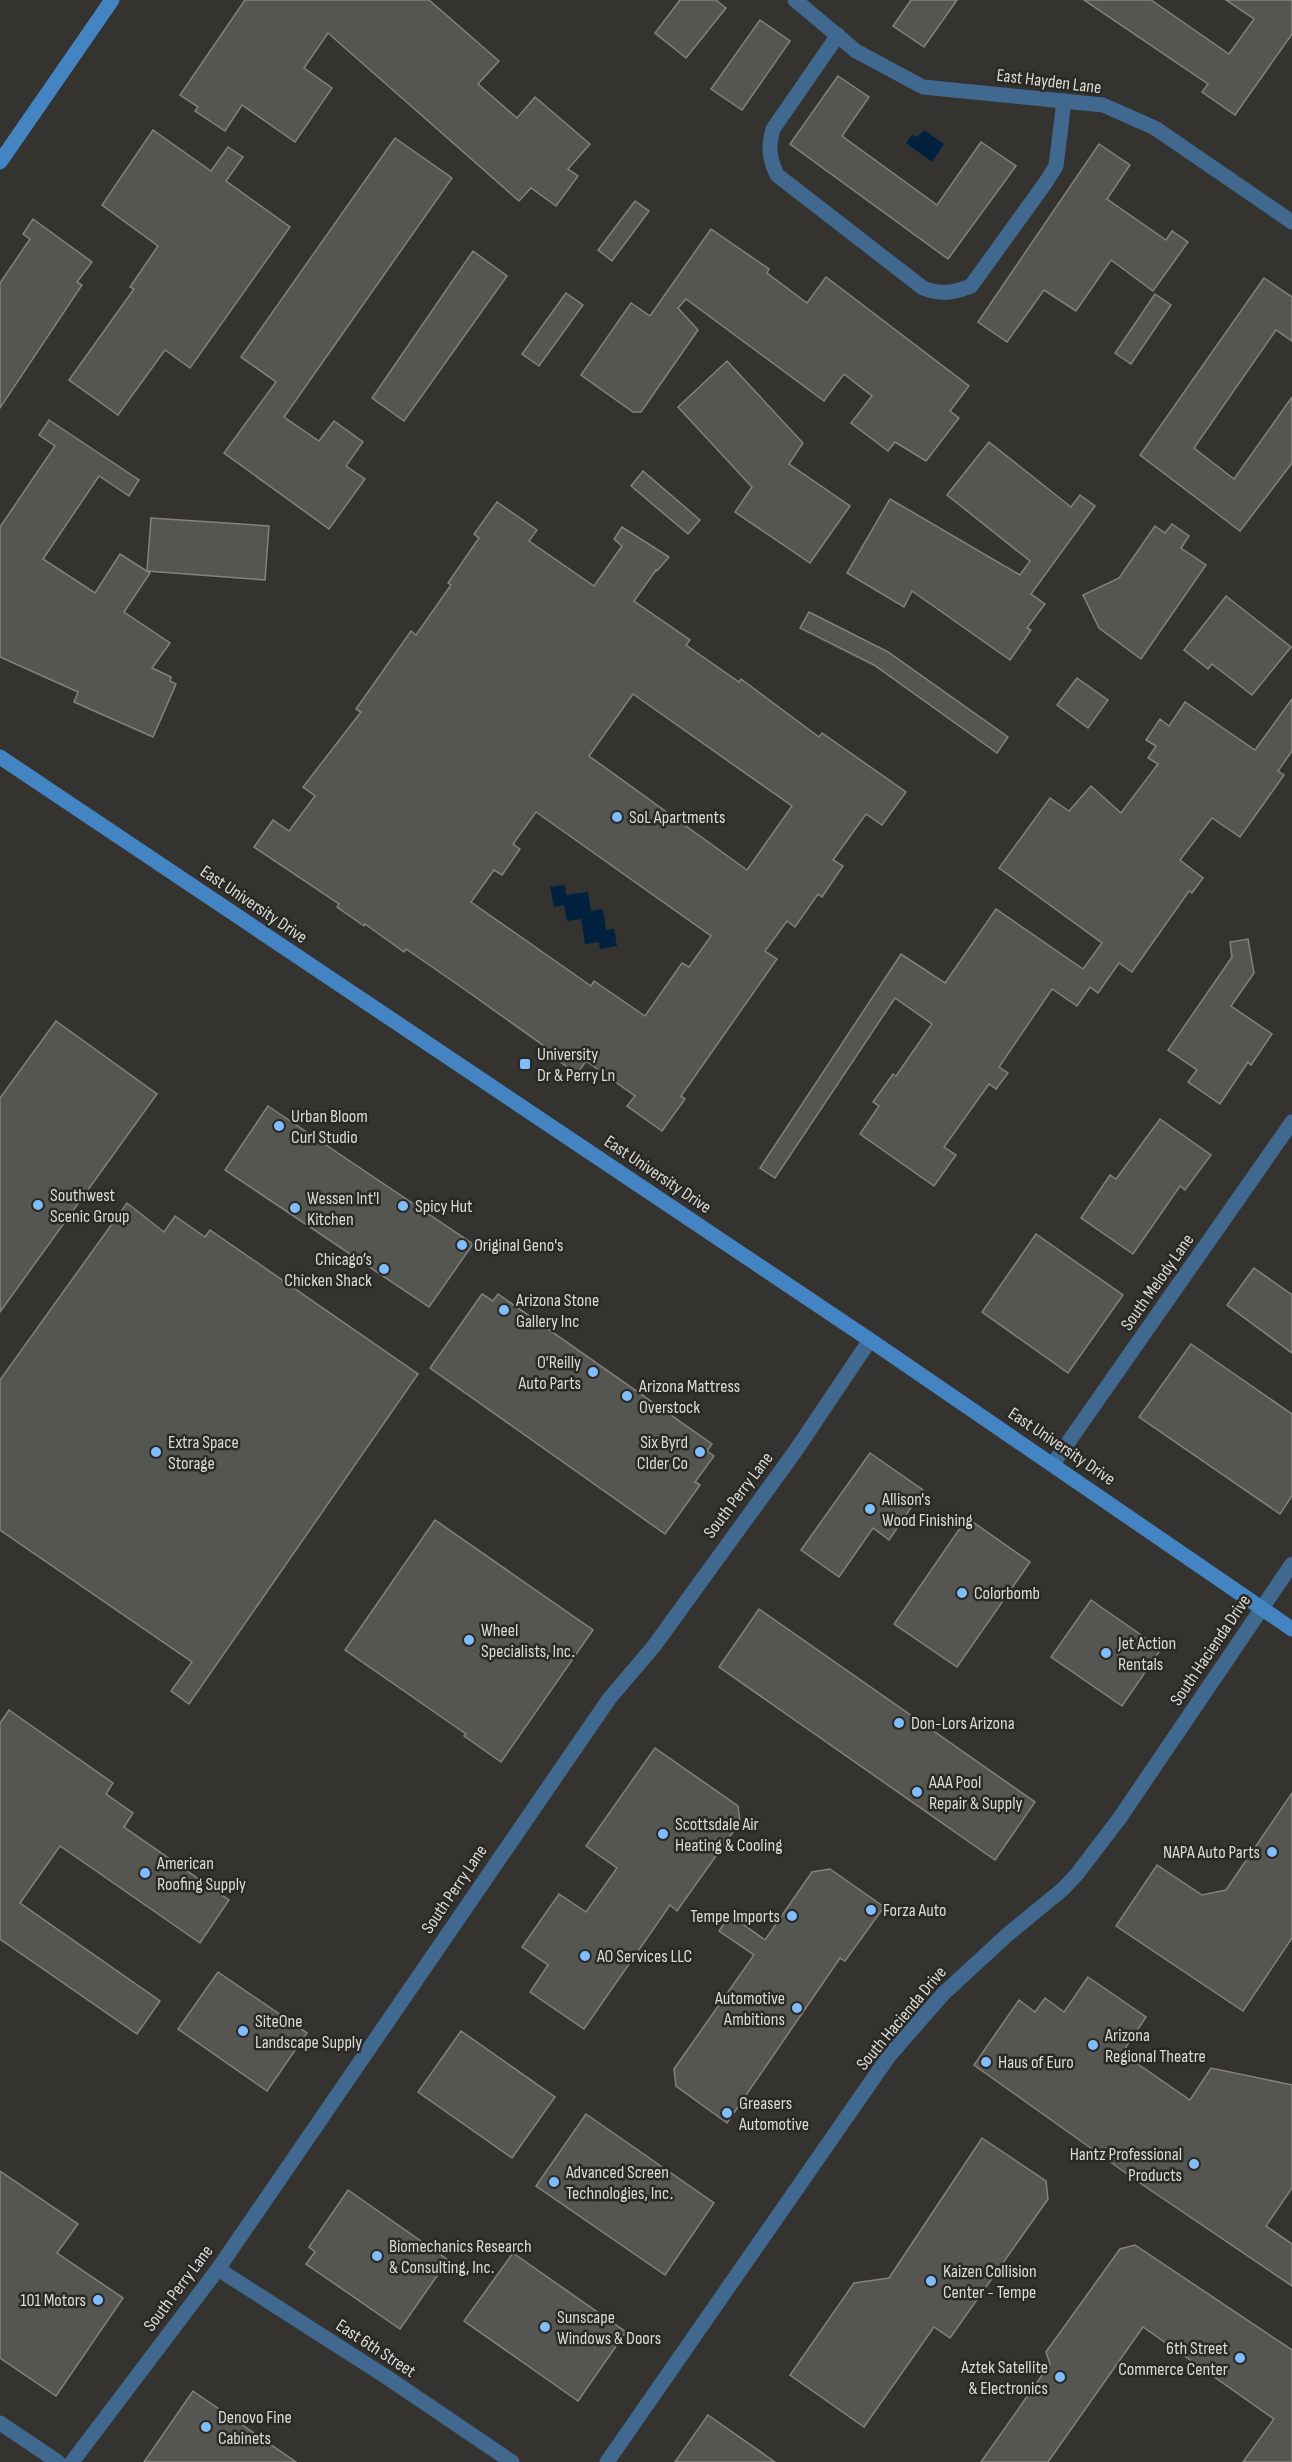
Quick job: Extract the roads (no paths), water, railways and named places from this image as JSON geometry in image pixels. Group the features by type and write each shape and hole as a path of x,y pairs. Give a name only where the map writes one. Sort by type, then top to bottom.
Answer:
{"main road":[{"path":"0,162 111,0"},
{"name":"East University Drive","path":"0,757 870,1340 1292,1629"}],"street":[{"name":"East Hayden Lane","path":"795,0 856,51 922,87 1103,105 1155,128 1292,222"},
{"path":"838,35 773,129 769,142 770,160 777,175 923,288 936,293 952,293 971,286 1046,182 1056,166 1064,101"},
{"name":"South Melody Lane","path":"1053,1464 1292,1122"},
{"name":"South Perry Lane","path":"72,2462 218,2269 603,1708 654,1646 794,1453 870,1340"},
{"name":"South Hacienda Drive","path":"607,2462 889,2056 943,1994 1006,1935 1063,1889 1077,1874 1119,1819 1292,1564"},
{"name":"East 6th Street","path":"218,2269 388,2378 512,2462"},
{"path":"0,2423 58,2462"}],"water":[{"path":"924,130 944,144 932,162 906,143 912,135 918,137"},
{"path":"565,885 566,895 588,892 591,911 603,909 606,930 614,929 617,946 600,949 599,942 585,944 581,919 567,921 564,905 554,907 550,887"}],"place":[{"name":"SoL Apartments","path":"617,817"},
{"name":"University Dr & Perry Ln","path":"525,1064"},
{"name":"Urban Bloom Curl Studio","path":"279,1126"},
{"name":"Southwest Scenic Group","path":"38,1205"},
{"name":"Spicy Hut","path":"403,1206"},
{"name":"Wessen Int'l Kitchen","path":"295,1208"},
{"name":"Original Geno's","path":"462,1245"},
{"name":"Chicago’s Chicken Shack","path":"384,1269"},
{"name":"Arizona Stone Gallery Inc","path":"504,1310"},
{"name":"O'Reilly Auto Parts","path":"593,1372"},
{"name":"Arizona Mattress Overstock","path":"627,1396"},
{"name":"Extra Space Storage","path":"156,1452"},
{"name":"Six Byrd CIder Co","path":"700,1452"},
{"name":"Allison's Wood Finishing","path":"870,1509"},
{"name":"Colorbomb","path":"962,1593"},
{"name":"Wheel Specialists, Inc.","path":"469,1640"},
{"name":"Jet Action Rentals","path":"1106,1653"},
{"name":"Don-Lors Arizona","path":"899,1723"},
{"name":"AAA Pool Repair & Supply","path":"917,1792"},
{"name":"Scottsdale Air Heating & Cooling","path":"663,1834"},
{"name":"NAPA Auto Parts","path":"1272,1852"},
{"name":"American Roofing Supply","path":"145,1873"},
{"name":"Forza Auto","path":"871,1910"},
{"name":"Tempe Imports","path":"792,1916"},
{"name":"AO Services LLC","path":"585,1956"},
{"name":"Automotive Ambitions","path":"797,2008"},
{"name":"SiteOne Landscape Supply","path":"243,2031"},
{"name":"Arizona Regional Theatre","path":"1093,2045"},
{"name":"Haus of Euro","path":"986,2062"},
{"name":"Greasers Automotive","path":"727,2113"},
{"name":"Hantz Professional Products","path":"1194,2164"},
{"name":"Advanced Screen Technologies, Inc.","path":"554,2182"},
{"name":"Biomechanics Research & Consulting, Inc.","path":"377,2256"},
{"name":"Kaizen Collision Center - Tempe","path":"931,2281"},
{"name":"101 Motors","path":"98,2300"},
{"name":"Sunscape Windows & Doors","path":"545,2327"},
{"name":"6th Street Commerce Center","path":"1240,2358"},
{"name":"Aztek Satellite & Electronics","path":"1060,2377"},
{"name":"Denovo Fine Cabinets","path":"206,2427"}]}
